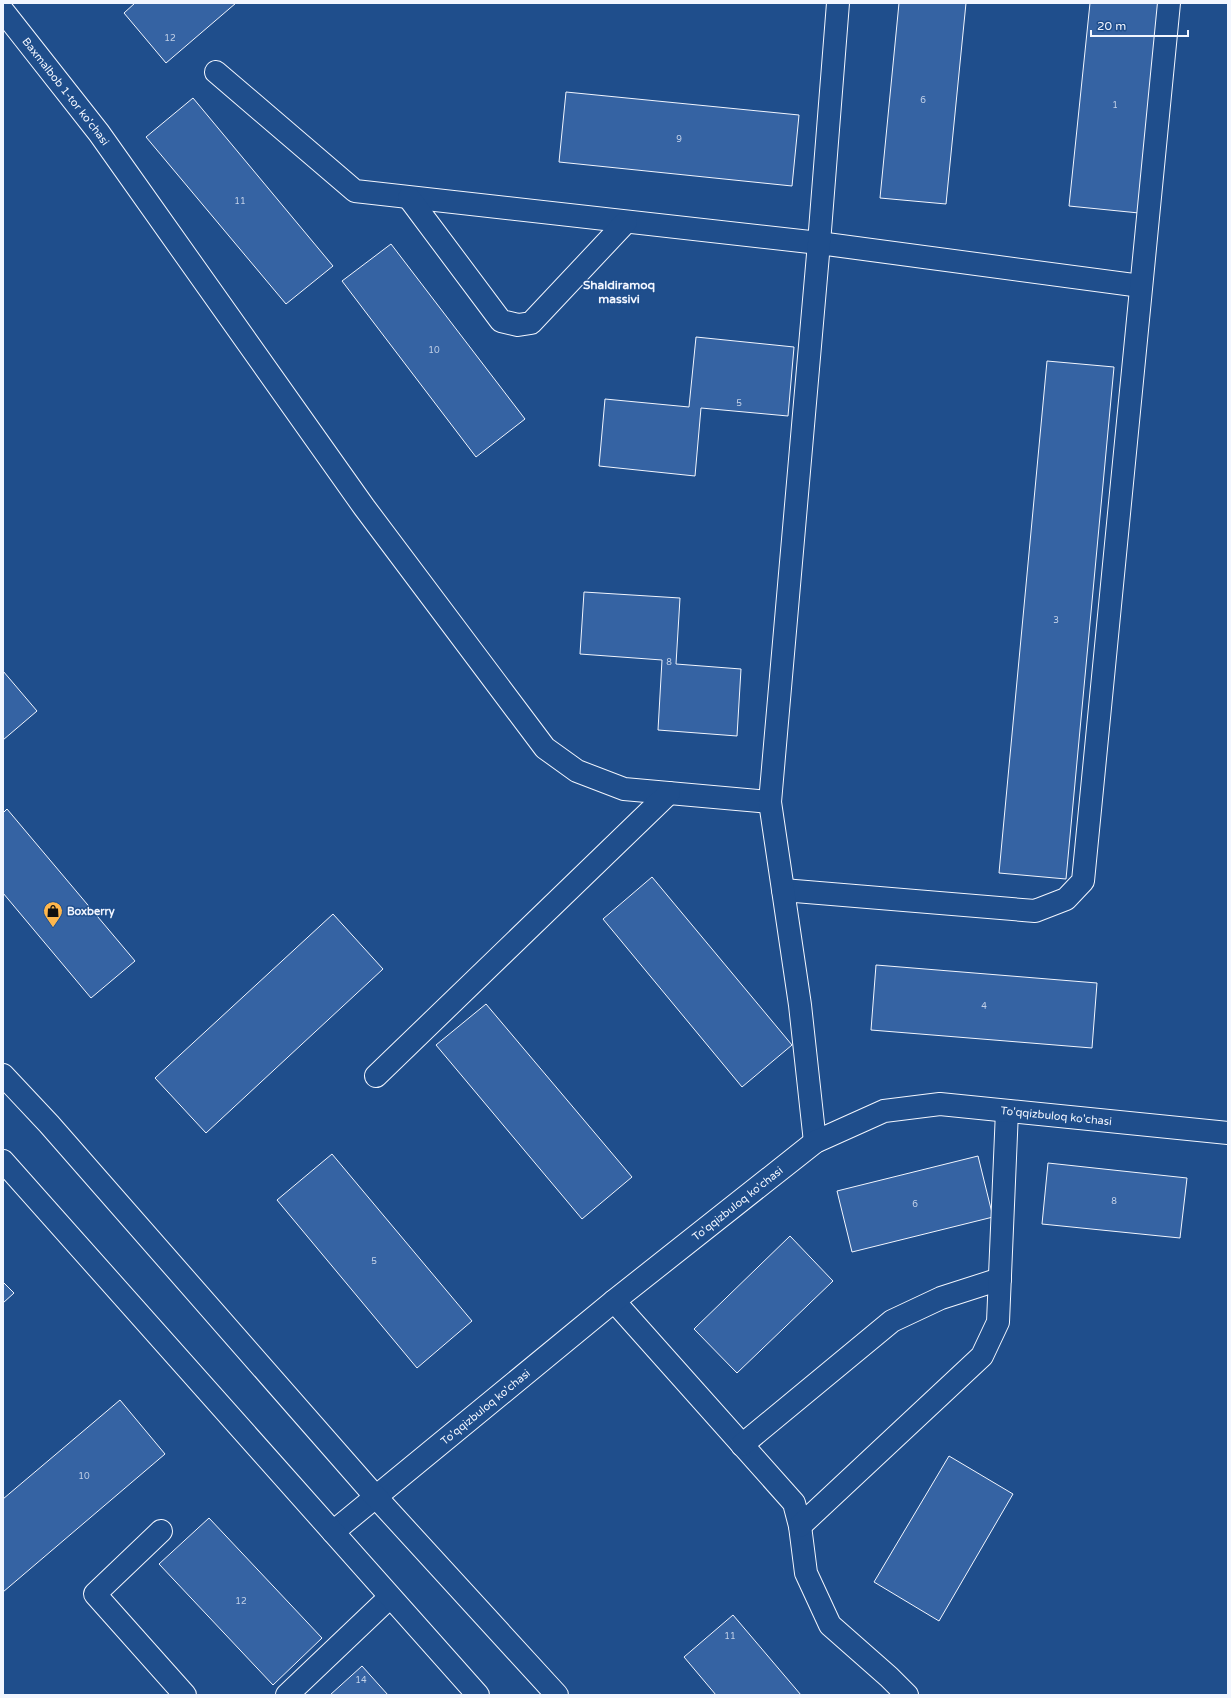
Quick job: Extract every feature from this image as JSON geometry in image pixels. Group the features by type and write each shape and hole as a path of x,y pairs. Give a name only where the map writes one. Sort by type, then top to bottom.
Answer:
{"main road":[{"path":"815,1142 800,1005 770,802 819,243 838,3"},
{"path":"783,890 1035,911 1066,899 1083,881 1169,3"},
{"name":"Baxmalbob 1-tor ko'chasi","path":"3,11 100,133 364,507 545,748 577,771 624,789 770,802"},
{"path":"216,72 355,191 819,243 1141,286"},
{"path":"410,198 502,321 518,325 531,323 626,222"},
{"path":"376,1076 669,793"},
{"path":"3,1075 49,1124 376,1496 557,1695"},
{"name":"To'qqizbuloq ko'chasi","path":"333,1532 614,1301 815,1142 884,1111 940,1104 1228,1133"},
{"path":"800,1526 982,1356 998,1322 1007,1111"},
{"path":"4,1162 478,1695"},
{"path":"742,1445 892,1321 941,1298 1000,1279"},
{"path":"614,1301 794,1503 800,1526 806,1573 830,1625 889,1677 907,1695"},
{"path":"161,1532 94,1594 185,1695"},
{"path":"287,1695 390,1597"}],"building":[{"path":"135,3 236,3 166,63 124,13"},
{"path":"899,3 966,3 946,204 880,198"},
{"path":"1090,3 1160,3 1139,213 1069,206"},
{"path":"566,92 799,115 792,186 559,162"},
{"path":"193,98 333,266 286,304 146,137"},
{"path":"391,244 525,419 476,457 342,281"},
{"path":"696,337 794,347 788,416 701,408 695,476 599,466 605,399 689,407"},
{"path":"1047,361 1114,367 1066,879 999,873"},
{"path":"584,592 680,598 676,664 741,669 737,736 658,730 662,660 580,654"},
{"path":"3,671 37,711 3,740"},
{"path":"7,809 135,961 91,998 3,893 3,813"},
{"path":"652,877 792,1045 742,1087 603,919"},
{"path":"333,914 383,969 206,1133 155,1078"},
{"path":"876,965 1097,983 1092,1048 871,1030"},
{"path":"486,1004 632,1177 582,1219 436,1045"},
{"path":"332,1154 472,1321 417,1368 277,1200"},
{"path":"978,1156 993,1217 852,1252 837,1191"},
{"path":"1048,1163 1187,1178 1180,1238 1042,1224"},
{"path":"790,1236 833,1281 737,1373 694,1329"},
{"path":"3,1282 14,1293 3,1303"},
{"path":"120,1400 165,1454 3,1592 3,1499"},
{"path":"949,1456 1013,1494 939,1621 874,1582"},
{"path":"209,1518 322,1638 273,1685 159,1564"},
{"path":"733,1615 801,1695 716,1695 684,1657"},
{"path":"362,1666 388,1695 330,1695"}],"place":[{"name":"Boxberry","path":"53,928"}],"district":[{"name":"Shaldiramoq massivi","path":"619,292"}]}
